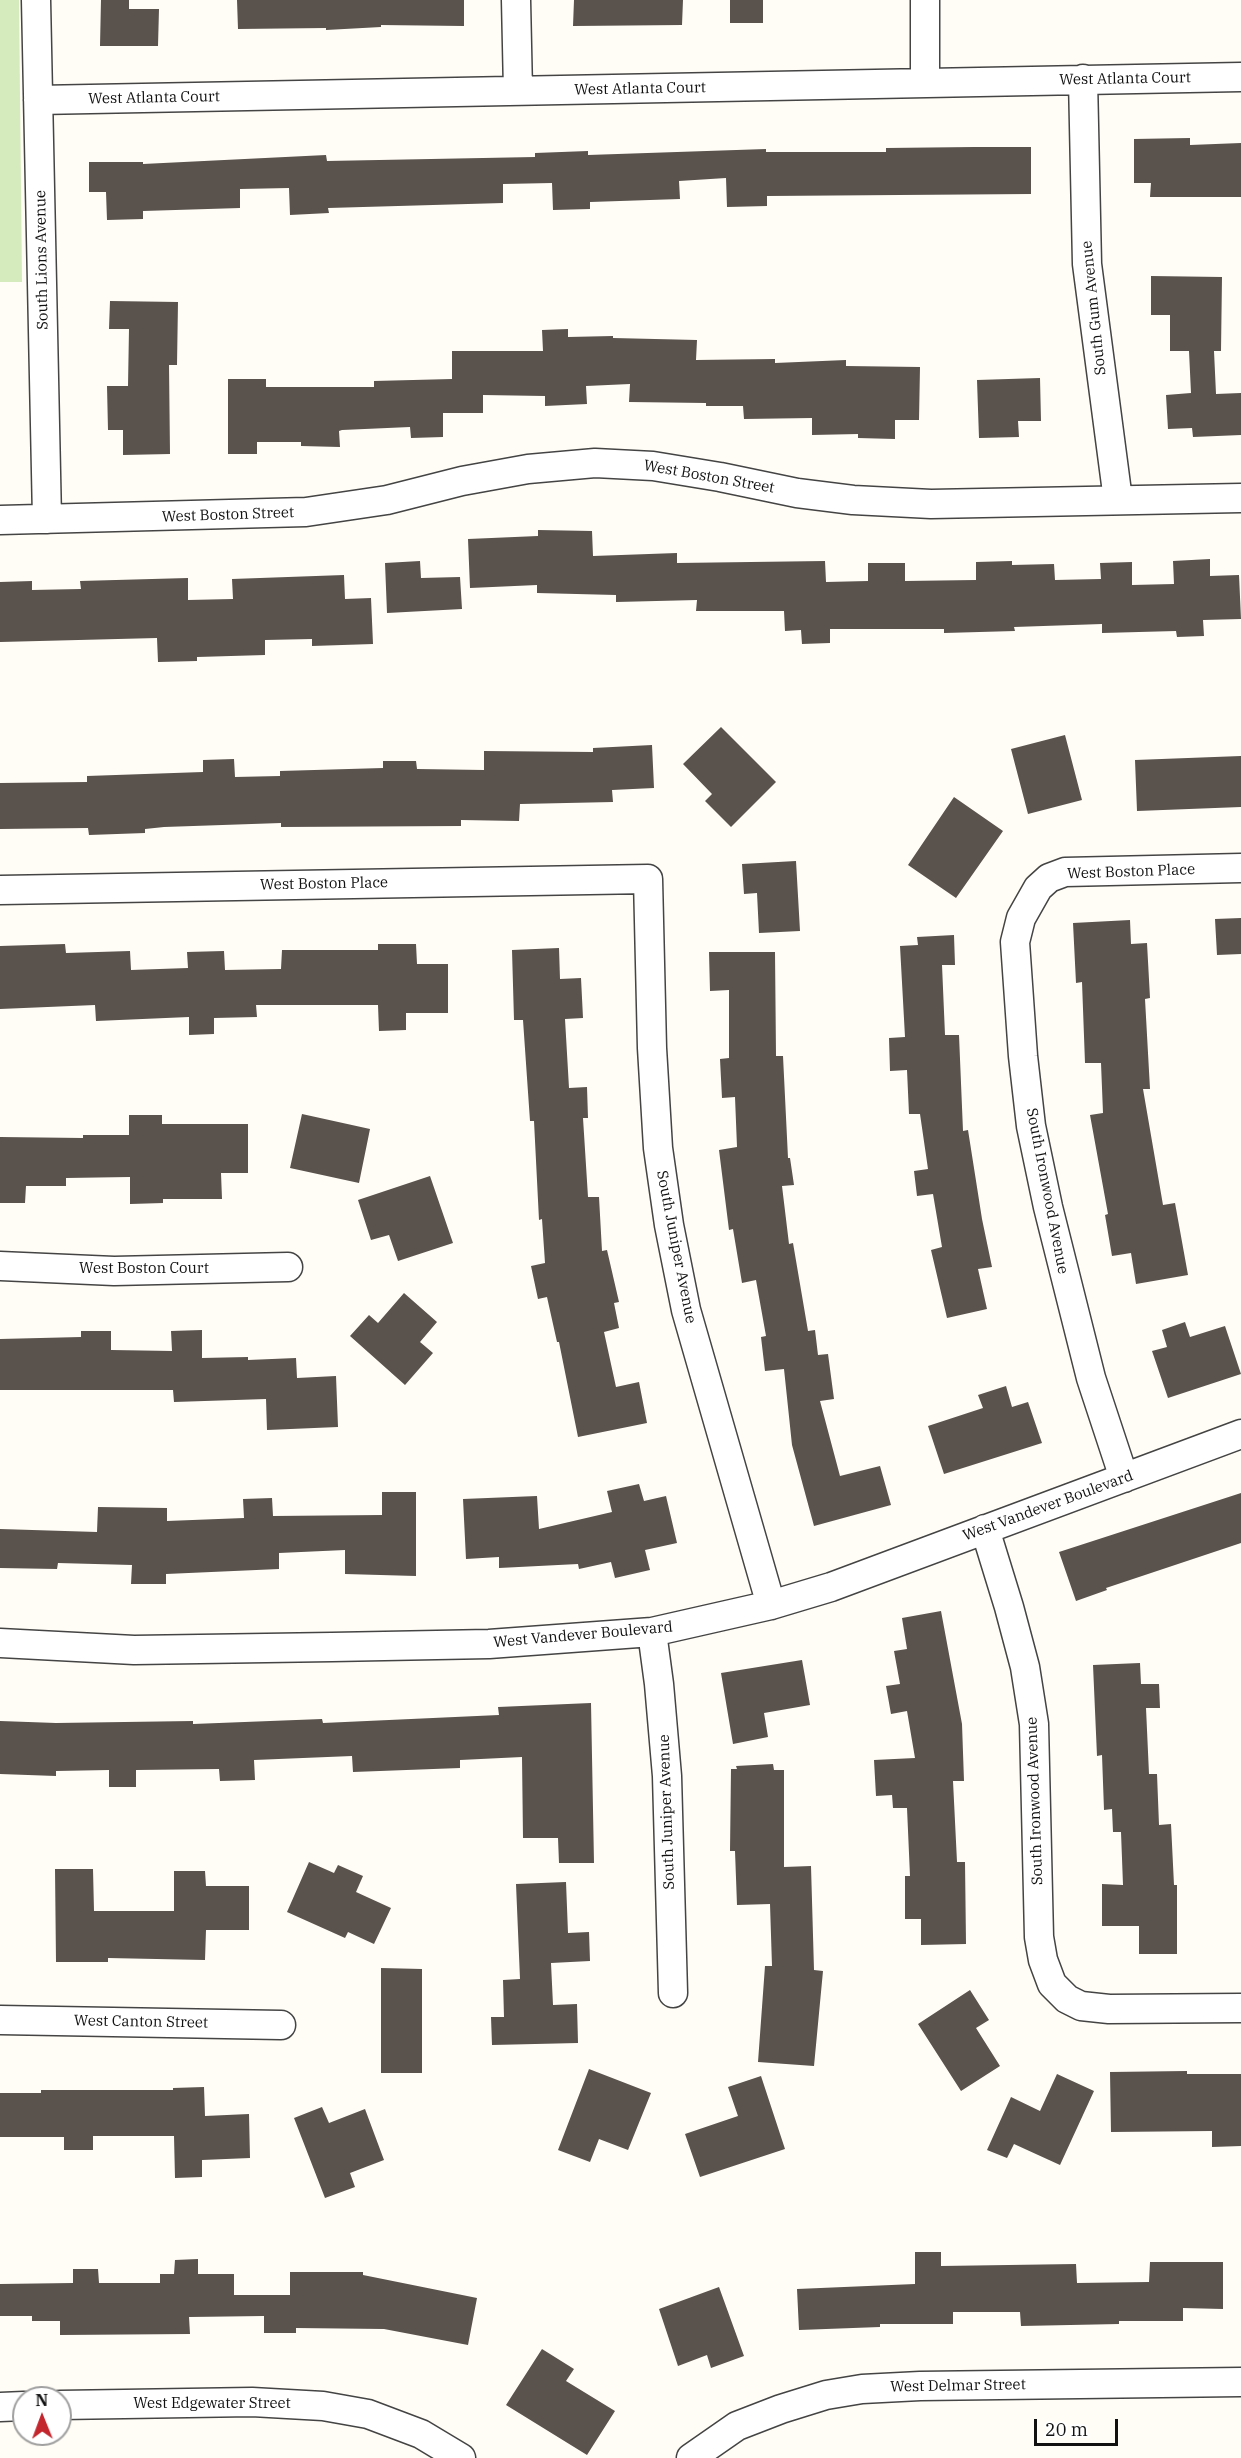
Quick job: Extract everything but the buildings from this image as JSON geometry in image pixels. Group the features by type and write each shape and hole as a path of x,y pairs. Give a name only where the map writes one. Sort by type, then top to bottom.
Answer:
{"street":[{"name":"South Lions Avenue","path":"36,0 47,519"},
{"path":"516,0 518,91"},
{"path":"925,0 925,82"},
{"name":"West Atlanta Court","path":"38,100 1241,77"},
{"name":"South Gum Avenue","path":"1083,79 1087,264 1118,500"},
{"name":"West Boston Street","path":"0,520 306,512 387,500 462,481 528,469 595,463 652,466 797,493 853,500 931,504 1241,498"},
{"name":"West Boston Place","path":"1031,899 1038,888 1049,878 1065,872 1241,868"},
{"name":"West Boston Place","path":"0,890 648,879"},
{"name":"South Juniper Avenue","path":"648,879 652,1048 658,1148 669,1225 686,1310 771,1605"},
{"name":"South Ironwood Avenue","path":"1031,899 1021,918 1016,942 1023,1056 1031,1126 1067,1290 1091,1378 1124,1478"},
{"name":"West Boston Court","path":"0,1266 114,1271 288,1267"},
{"name":"West Vandever Boulevard","path":"0,1643 134,1650 332,1647 489,1644 652,1632 771,1605 831,1587 1241,1434"},
{"name":"South Ironwood Avenue","path":"985,1529 1025,1667 1034,1724 1039,1937 1043,1960 1052,1984 1067,2000 1081,2006 1109,2009 1241,2008"},
{"name":"South Juniper Avenue","path":"652,1632 660,1684 668,1776 673,1993"},
{"name":"West Canton Street","path":"0,2020 281,2025"},
{"name":"West Delmar Street","path":"691,2458 737,2426 826,2395 862,2389 1241,2382"},
{"name":"West Edgewater Street","path":"72,2406 252,2402 323,2406 368,2414 421,2434 461,2458"}],"green space":[{"path":"0,0 19,0 22,282 0,282"}]}
